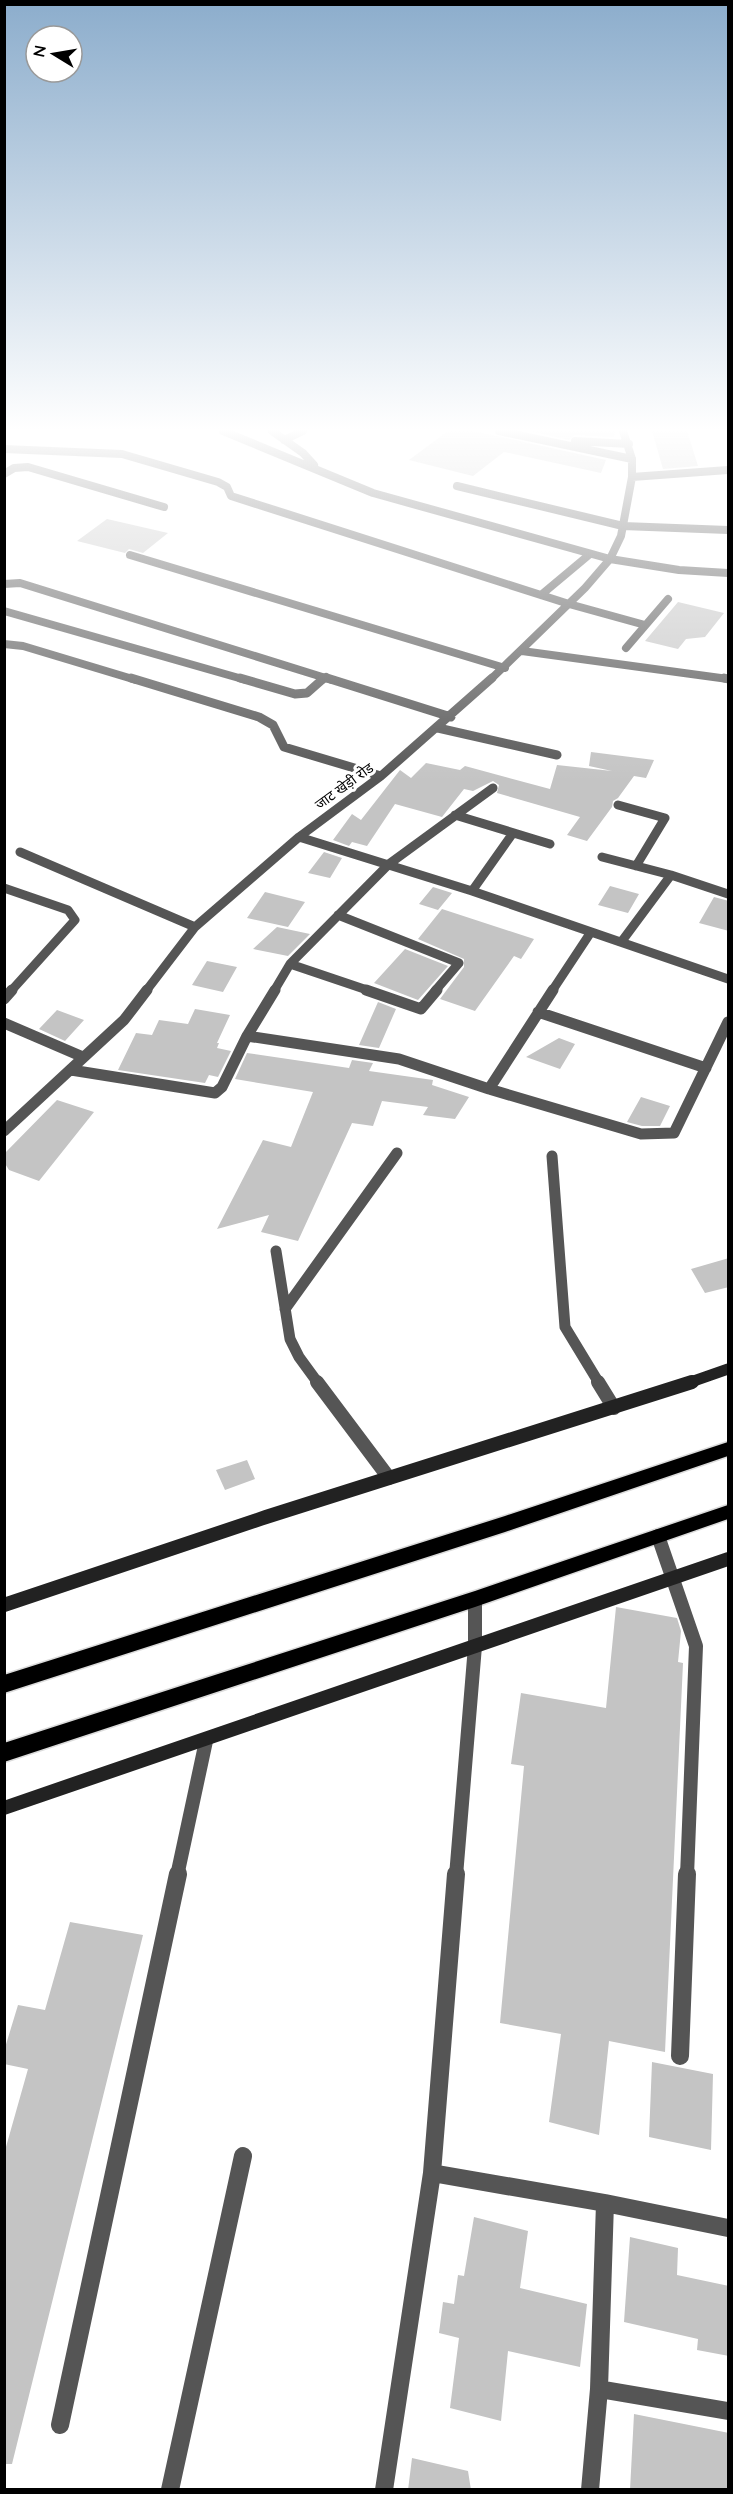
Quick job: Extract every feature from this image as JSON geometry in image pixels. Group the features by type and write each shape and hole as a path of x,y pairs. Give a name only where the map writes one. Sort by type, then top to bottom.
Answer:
{"main road":[{"path":"4,1684 505,1524 729,1449"},
{"path":"4,1753 475,1599 729,1512"}],"street":[{"path":"392,547 569,604 645,625"},
{"path":"566,547 610,559 680,570 729,573"},
{"name":"जाट खेड़ी रोड","path":"4,1131 124,1020 195,927 299,837 381,776 451,717 505,668 569,604 610,559 616,547"},
{"path":"541,595 590,554"},
{"path":"130,555 505,668"},
{"path":"4,584 20,583 451,717"},
{"path":"626,648 668,600"},
{"path":"4,610 295,694 307,693 326,677"},
{"path":"4,644 23,646 259,717 273,725 284,747 381,776"},
{"path":"522,651 729,679"},
{"path":"438,728 557,755"},
{"path":"71,1070 215,1093 222,1087 247,1036 290,964 389,864 493,788"},
{"path":"618,806 665,818 636,866"},
{"path":"454,815 550,844"},
{"path":"472,891 513,832"},
{"path":"299,837 472,891 729,979"},
{"path":"20,852 195,927"},
{"path":"602,857 729,894"},
{"path":"622,942 670,875"},
{"path":"4,888 68,910 75,920 4,999"},
{"path":"290,964 421,1009 459,963 338,915"},
{"path":"489,1089 591,932"},
{"path":"538,1011 706,1068"},
{"path":"247,1036 399,1059 489,1089 641,1134 674,1133 729,1022"},
{"path":"4,1023 83,1058"},
{"path":"285,1309 397,1153"},
{"path":"552,1156 565,1327 614,1408"},
{"path":"276,1251 290,1339 299,1357 389,1478"},
{"path":"4,1605 266,1517 614,1408 729,1369"},
{"path":"658,1536 675,1579 696,1646 680,2056"},
{"path":"4,1808 729,1559"},
{"path":"384,2490 432,2173 475,1646 475,1599"},
{"path":"60,2425 206,1740"},
{"path":"170,2490 243,2156"},
{"path":"432,2173 605,2203 729,2228"},
{"path":"590,2490 599,2389 605,2203"},
{"path":"599,2389 729,2411"}],"building":[{"path":"103,547 150,547 143,553 129,549 125,553"},
{"path":"678,602 724,613 705,637 686,639 678,649 645,641"},
{"path":"591,752 654,760 646,778 634,776 618,798 613,801 612,807 587,841 567,835 580,817 497,793 499,785 493,781 473,791 464,789 442,817 395,804 367,846 352,842 349,846 333,840 352,814 361,820 400,770 411,778 426,763 460,770 465,766 550,789 557,765 612,771 589,766"},
{"path":"324,852 342,858 330,878 308,873"},
{"path":"610,886 639,894 628,913 598,905"},
{"path":"433,887 452,893 438,910 419,904"},
{"path":"265,892 305,902 288,927 247,918"},
{"path":"714,897 729,901 729,931 699,923"},
{"path":"442,909 534,939 521,959 514,956 475,1011 440,999 464,967 464,959 418,939"},
{"path":"277,927 310,934 288,956 253,949"},
{"path":"405,949 448,966 418,1000 374,983"},
{"path":"207,961 237,967 223,992 192,985"},
{"path":"378,1002 396,1009 379,1048 359,1045"},
{"path":"195,1009 230,1015 217,1043 219,1043 217,1048 231,1051 218,1077 209,1075 205,1083 118,1070 136,1033 152,1035 159,1020 188,1024"},
{"path":"57,1010 84,1020 65,1041 39,1029"},
{"path":"559,1038 575,1044 560,1069 526,1057"},
{"path":"247,1053 349,1068 352,1060 373,1063 369,1071 433,1080 432,1085 469,1097 455,1119 423,1115 428,1107 382,1101 373,1126 352,1123 298,1241 261,1232 269,1215 217,1229 263,1140 291,1147 313,1092 235,1079"},
{"path":"641,1097 670,1106 660,1126 642,1126 627,1122"},
{"path":"57,1100 94,1112 39,1181 9,1170 4,1162 4,1154"},
{"path":"729,1258 729,1287 705,1293 691,1269"},
{"path":"247,1460 255,1479 225,1490 216,1470"},
{"path":"616,1607 677,1618 681,1631 678,1662 683,1663 665,2052 609,2041 599,2135 549,2122 561,2034 500,2023 524,1766 511,1764 521,1693 606,1708"},
{"path":"70,1922 143,1935 12,2464 4,2464 4,2154 28,2069 4,2064 4,2051 18,2005 45,2010"},
{"path":"652,2062 713,2074 711,2150 649,2137"},
{"path":"474,2217 528,2231 520,2288 587,2304 580,2367 508,2351 501,2421 450,2408 459,2338 439,2333 443,2302 454,2304 458,2275 464,2276"},
{"path":"630,2237 678,2248 677,2275 729,2286 729,2356 697,2350 698,2339 624,2322"},
{"path":"634,2414 729,2433 729,2490 630,2490"},
{"path":"412,2458 468,2471 471,2490 408,2490"}]}
